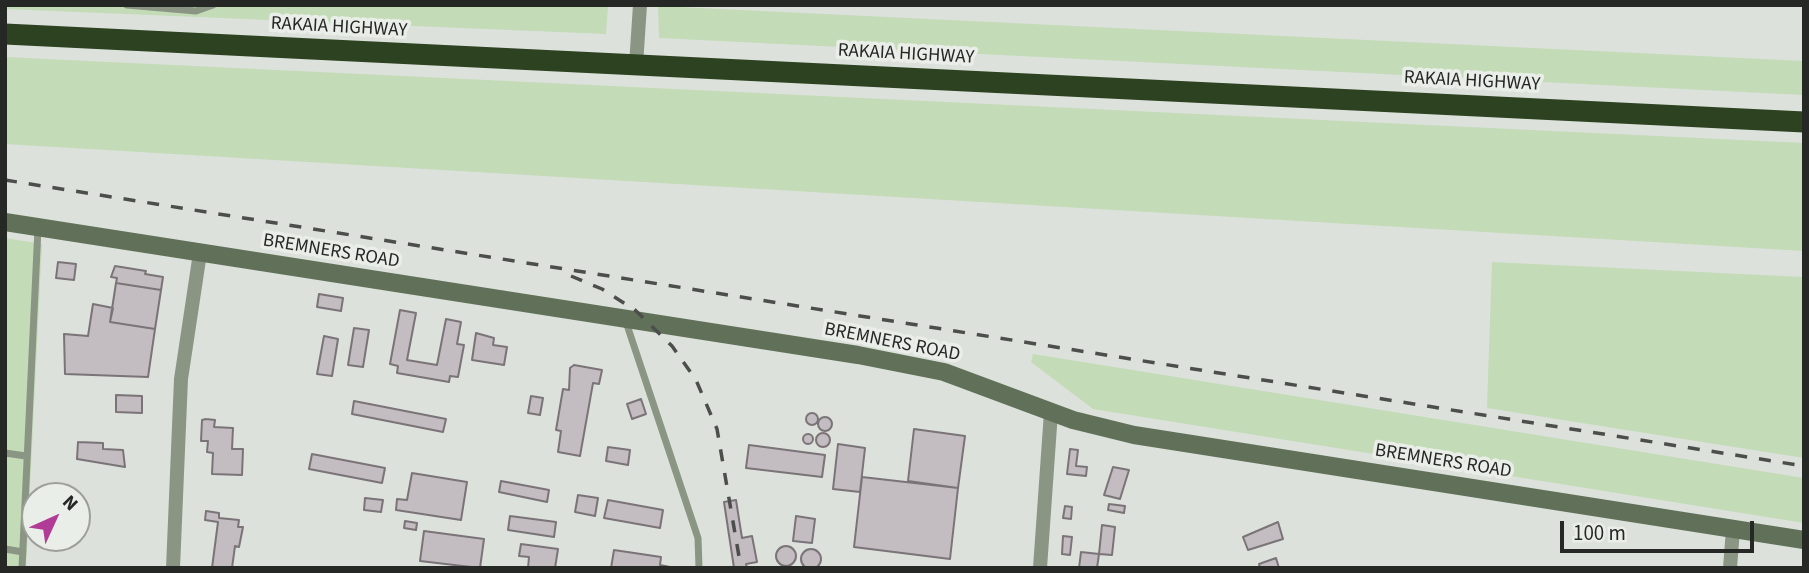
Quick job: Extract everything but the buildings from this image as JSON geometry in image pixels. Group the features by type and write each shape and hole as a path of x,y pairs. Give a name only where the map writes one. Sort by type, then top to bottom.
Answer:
{"highway":[{"name":"RAKAIA HIGHWAY","path":"5,34 1804,121"}],"street":[{"path":"636,65 640,5"},
{"name":"BREMNERS ROAD","path":"5,222 915,366 980,384 1051,412 1134,435 1804,540"},
{"path":"173,568 181,379 200,253"},
{"path":"1040,568 1051,412"},
{"path":"1730,568 1733,529"}],"lane":[{"path":"127,5 197,11 213,5"},
{"path":"25,482 38,228"},
{"path":"625,320 698,538 699,568"},
{"path":"5,453 26,456"},
{"path":"22,568 23,552"}],"green space":[{"path":"5,5 608,5 606,34 5,9"},
{"path":"658,6 1804,61 1804,95 659,38"},
{"path":"5,57 1804,143 1804,251 5,144"},
{"path":"5,238 42,244 30,482 21,482 21,552 27,552 26,568 5,568"},
{"path":"1492,262 1804,277 1804,458 1487,408"},
{"path":"1033,354 1804,478 1804,523 1093,409 1031,362"}],"railway":[{"path":"5,180 1804,466"},
{"path":"571,276 602,289 635,310 672,346 696,380 717,429 741,568"}]}
